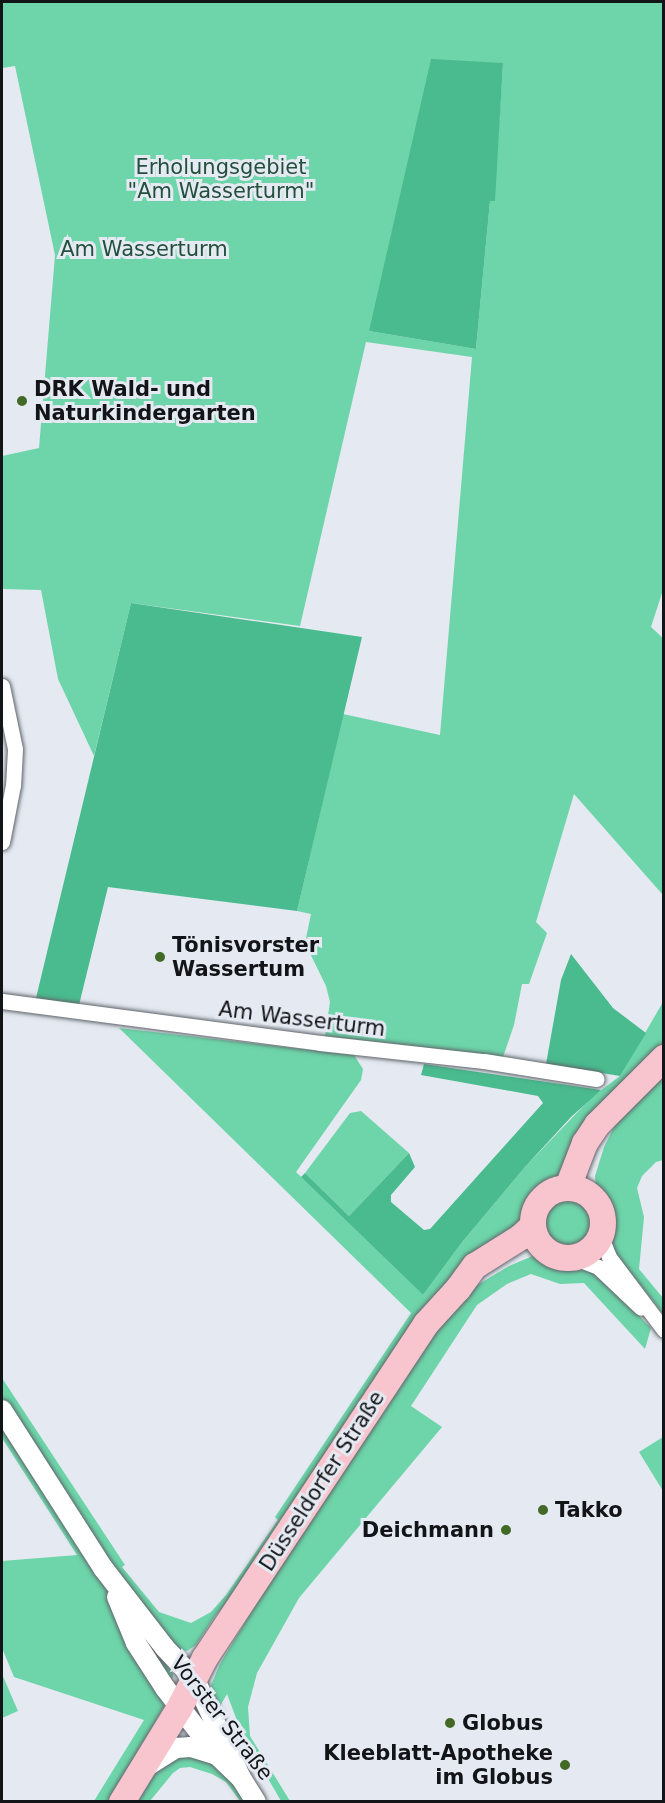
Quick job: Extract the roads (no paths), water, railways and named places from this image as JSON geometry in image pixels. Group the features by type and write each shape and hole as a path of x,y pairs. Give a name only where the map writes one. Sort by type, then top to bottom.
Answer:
{"main road":[{"path":"568,1187 585,1143 597,1125 663,1058"},
{"path":"592,1196 577,1188 568,1187 557,1189 538,1203 533,1226 535,1235 546,1250 555,1256 575,1258 586,1254 601,1237 603,1215 592,1196 590,1174 610,1113"},
{"name":"Düsseldorfer Straße","path":"122,1802 179,1709 205,1658 426,1324 458,1289 475,1266 521,1237 533,1226"},
{"name":"Düsseldorfer Straße","path":"458,1289 534,1251 546,1250"}],"street":[{"path":"2,686 15,749 13,785 2,842"},
{"name":"Am Wasserturm","path":"2,1001 320,1043 484,1061 597,1079"},
{"path":"601,1237 609,1257 663,1330"},
{"path":"575,1258 598,1267 634,1304 649,1313"},
{"name":"Vorster Straße","path":"2,1410 104,1568 165,1648 195,1680"},
{"name":"Vorster Straße","path":"104,1568 136,1643 179,1709 216,1755 240,1778 256,1802"},
{"path":"195,1680 240,1778"},
{"path":"144,1768 176,1748 191,1747 216,1755"}],"place":[{"name":"DRK Wald- und Naturkindergarten","path":"22,401"},
{"name":"Tönisvorster Wassertum","path":"160,957"},
{"name":"Takko","path":"543,1510"},
{"name":"Deichmann","path":"506,1530"},
{"name":"Globus","path":"450,1723"},
{"name":"Kleeblatt-Apotheke im Globus","path":"565,1765"}],"park label":[{"name":"Erholungsgebiet \"Am Wasserturm\"","path":"221,179"}]}
